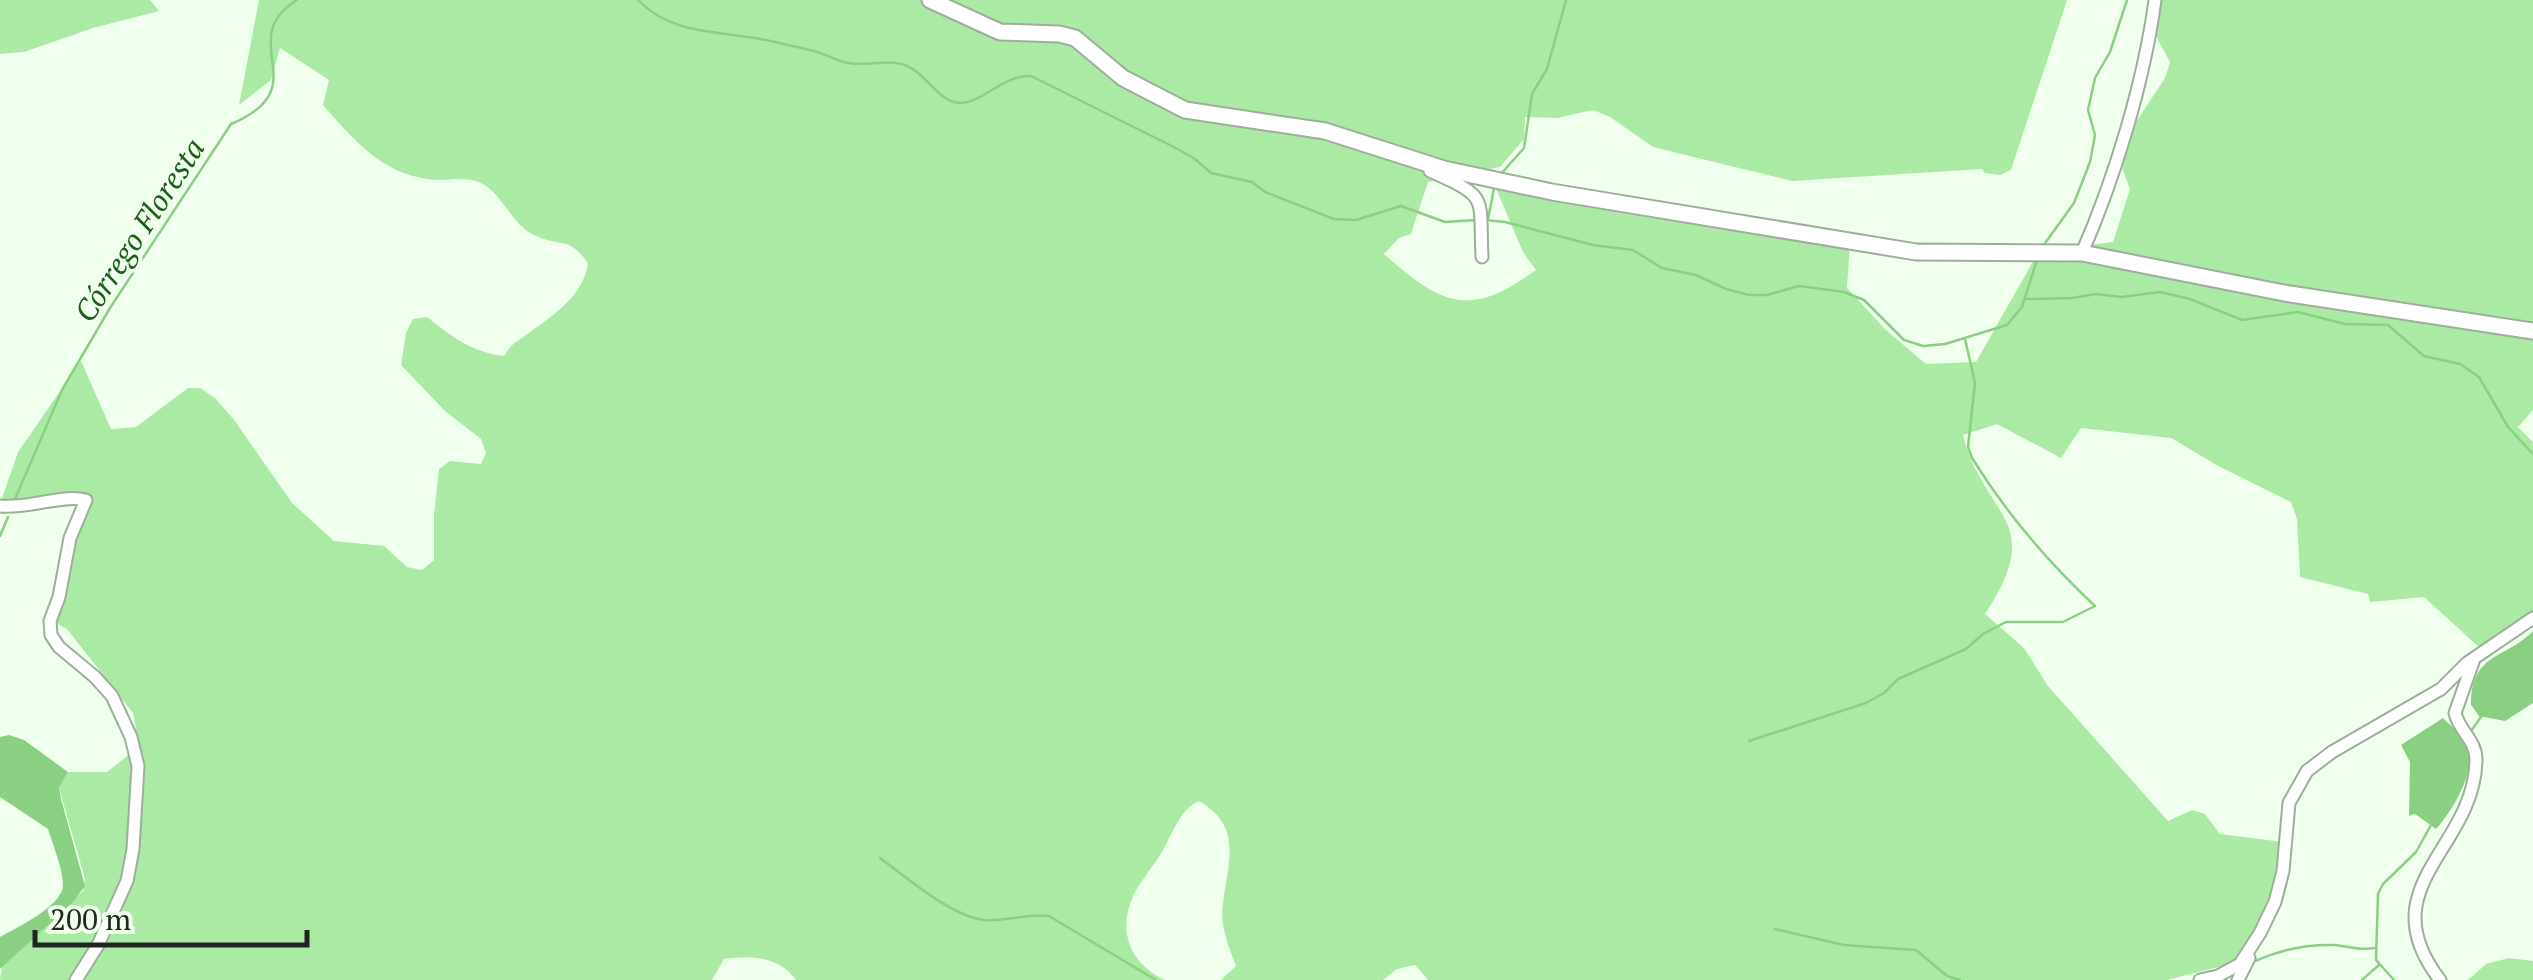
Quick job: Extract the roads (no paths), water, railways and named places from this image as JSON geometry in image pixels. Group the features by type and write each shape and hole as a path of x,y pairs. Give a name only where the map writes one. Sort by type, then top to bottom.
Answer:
{"main road":[{"path":"930,0 1000,32 1074,38 1123,78 1185,110 1325,131 1412,160 1552,192 1916,252 2082,253 2284,293 2533,331"}],"street":[{"path":"2082,253 2104,203 2130,117 2155,0"},
{"path":"1412,160 1476,194 1482,222 1482,257"},
{"path":"0,506 86,500 70,538 50,634 112,696 138,760 127,881 98,945 76,980"},
{"path":"2238,980 2278,890 2289,802 2301,778 2316,762 2441,689 2475,658 2533,618"},
{"path":"2440,980 2428,965 2420,944 2414,903 2472,794 2476,752 2455,713 2475,658"},
{"path":"2200,980 2240,964 2254,945"}],"waterway":[{"name":"Córrego Floresta","path":"15,499 62,390 110,308 231,124 256,110 269,95 273,79 272,31 279,16 297,0"},
{"path":"638,0 652,12 685,27 757,38 845,62 906,66 944,97 960,103 977,99 1012,79 1031,76 1174,147 1211,173 1252,182 1265,192 1334,219 1356,220 1401,206 1445,222 1477,220"},
{"path":"1501,174 1524,148 1532,94 1547,69 1566,0"},
{"path":"2043,246 2074,203 2090,162 2095,135 2088,110 2095,78 2110,52 2127,0"},
{"path":"1488,219 1494,188"},
{"path":"1485,220 1593,245 1633,250 1662,268 1696,275 1749,295 1767,295 1799,286 1844,292 1864,300 1904,340 1923,346 1945,344 2007,325 2022,307 2037,260"},
{"path":"2027,299 2160,292 2190,299 2242,320 2298,312 2345,324 2388,325 2424,356 2460,364 2479,377 2508,427 2533,454"},
{"path":"1749,741 1866,703 1898,679 1966,649 2006,622 2063,622 2095,606 2028,536 1972,458 1968,447 1975,383 1965,339"},
{"name":"Córrego Floresta","path":"0,536 8,517"},
{"path":"2471,731 2481,717"},
{"path":"2394,980 2376,960 2378,894 2383,884 2416,852 2431,825"},
{"path":"880,858 930,895 971,917 1001,920 1049,916 1156,980"},
{"path":"1775,929 1844,945 1916,950 1947,976 1960,980"},
{"path":"2255,961 2313,946 2374,948"},
{"path":"2362,980 2379,965"}]}
